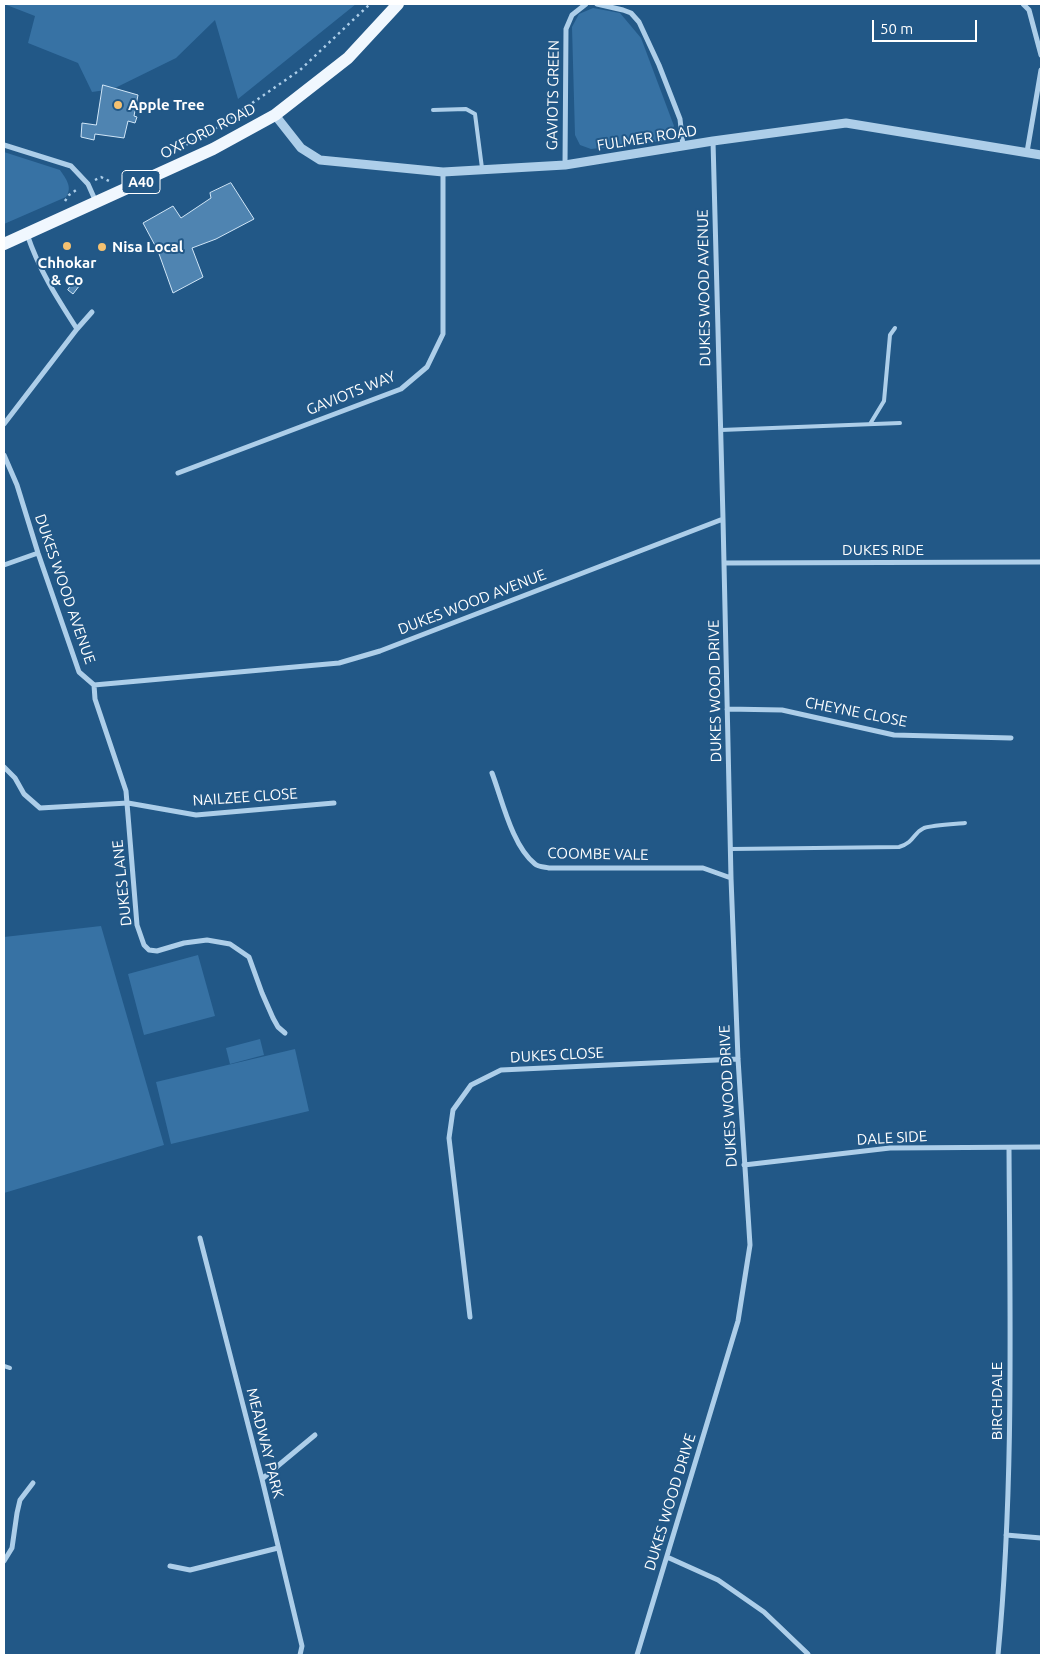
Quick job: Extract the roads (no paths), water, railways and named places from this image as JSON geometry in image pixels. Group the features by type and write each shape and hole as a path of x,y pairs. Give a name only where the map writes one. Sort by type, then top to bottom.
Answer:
{"main road":[{"name":"OXFORD ROAD","path":"4,244 214,149 275,115 348,58 398,4"}],"street":[{"name":"GAVIOTS GREEN","path":"565,165 566,29 572,15 586,4"},
{"path":"598,4 632,13 639,22 659,65 680,119 683,146"},
{"path":"1023,4 1029,10 1041,55"},
{"path":"1027,152 1041,70"},
{"name":"FULMER ROAD","path":"275,115 301,148 320,160 443,172 565,165 713,141 846,123 1041,155"},
{"name":"DUKES WOOD AVENUE","path":"4,454 17,485 78,672 94,685 339,663 380,651 723,519 713,141"},
{"path":"4,145 71,166 88,184 97,202"},
{"name":"GAVIOTS WAY","path":"178,473 401,389 427,367 443,334 443,172"},
{"path":"27,234 34,256 46,280 77,329"},
{"path":"4,424 92,312"},
{"name":"DUKES WOOD DRIVE","path":"636,1655 738,1321 750,1245 738,1059 731,878 723,519"},
{"path":"4,565 38,554"},
{"name":"DUKES RIDE","path":"724,563 1041,562"},
{"name":"DUKES LANE","path":"94,685 95,699 126,791 137,925 144,945 150,950 157,951 184,943 207,940 220,941 240,950 249,957 273,1018 278,1027 285,1033"},
{"name":"CHEYNE CLOSE","path":"728,709 782,710 894,735 1011,738"},
{"name":"NAILZEE CLOSE","path":"4,766 15,778 24,794 40,808 128,802 196,815 334,802"},
{"name":"COOMBE VALE","path":"492,773 516,839 525,854 536,865 550,868 703,868 731,878"},
{"name":"DUKES CLOSE","path":"470,1318 449,1138 453,1110 471,1085 501,1070 738,1059"},
{"name":"DALE SIDE","path":"744,1165 890,1148 1041,1147"},
{"name":"BIRCHDALE","path":"998,1655 1006,1535 1010,1426 1010,1148"},
{"name":"MEADWAY PARK","path":"200,1238 262,1479 302,1646 300,1655"},
{"path":"262,1479 315,1435"},
{"path":"4,1562 12,1548 20,1500 33,1483"},
{"path":"1006,1535 1041,1538"},
{"path":"170,1566 190,1570 278,1548"},
{"path":"667,1556 718,1580 756,1606 808,1654"}],"lane":[{"path":"433,110 466,109 475,114 482,170"},
{"path":"870,424 884,401 890,335 895,328"},
{"path":"721,430 900,423"},
{"path":"731,849 899,847 908,844 924,828 965,823"},
{"path":"4,1366 10,1368"}],"place":[{"name":"Apple Tree","path":"118,105"},
{"name":"Chhokar & Co","path":"67,246"},
{"name":"Nisa Local","path":"102,247"}]}
